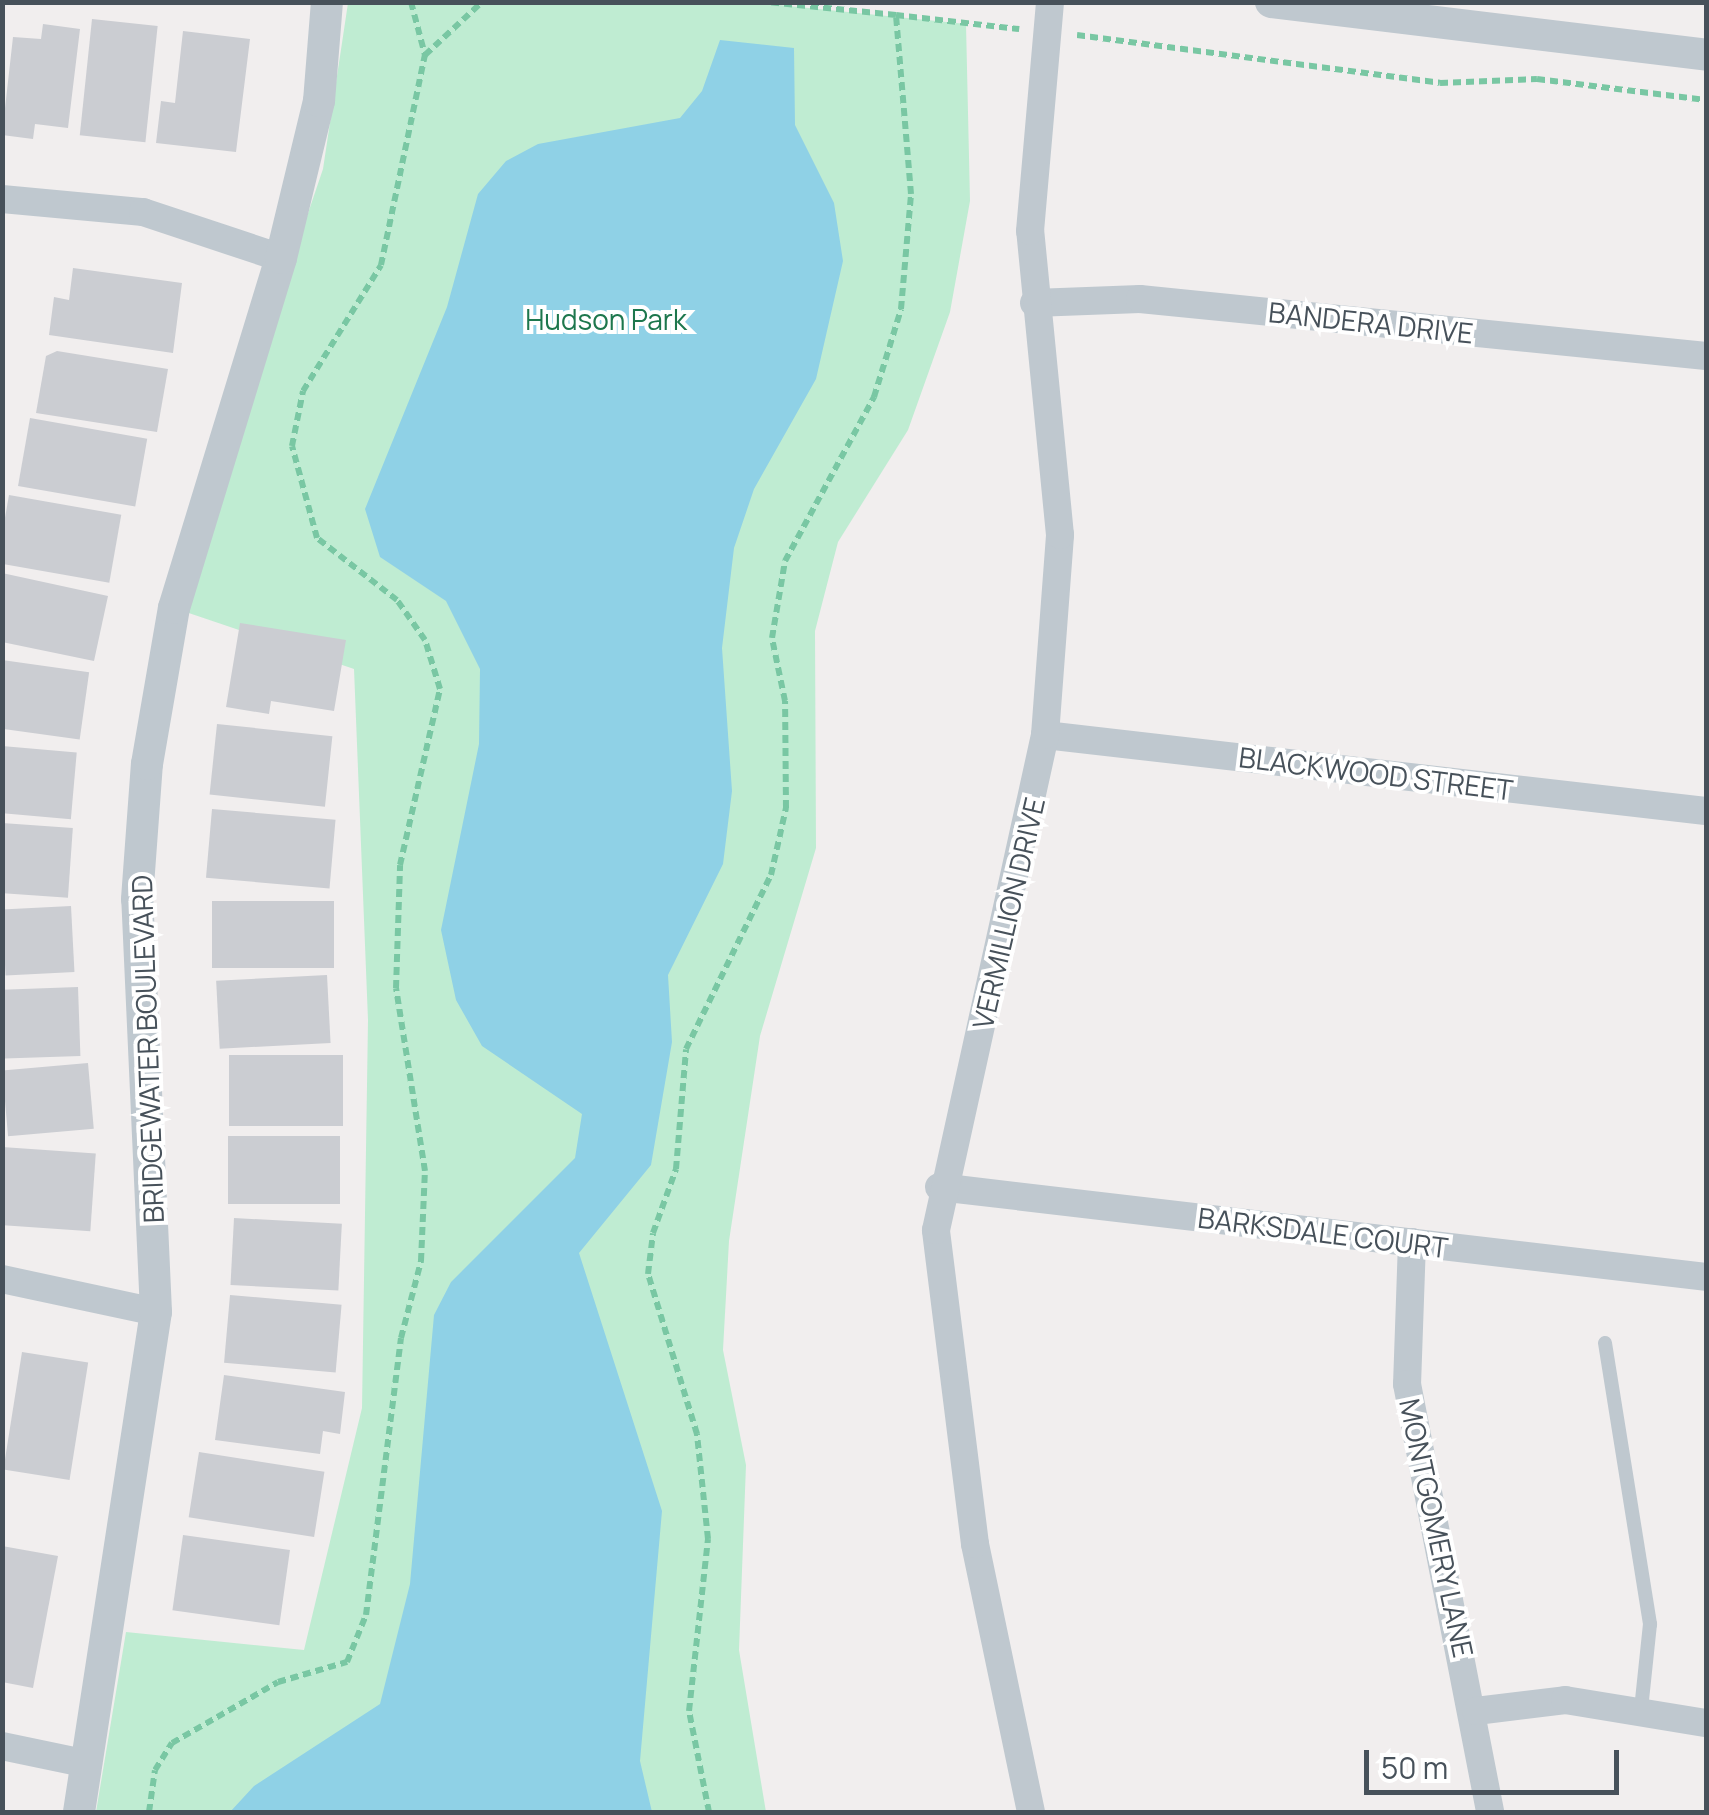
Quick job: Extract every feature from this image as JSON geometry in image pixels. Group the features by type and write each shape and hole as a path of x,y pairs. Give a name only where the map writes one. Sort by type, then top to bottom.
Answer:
{"street":[{"name":"BRIDGEWATER BOULEVARD","path":"78,1812 156,1312 137,900 146,764 174,608 282,258 319,100 326,2"},
{"name":"VERMILLION DRIVE","path":"1031,1812 951,1398 939,1187 1008,935 1046,735 1060,536 1030,231 1050,2"},
{"path":"1272,2 1706,55"},
{"path":"2,199 143,212 282,258"},
{"name":"BANDERA DRIVE","path":"1034,302 1156,301 1706,356"},
{"name":"BLACKWOOD STREET","path":"1046,735 1706,811"},
{"name":"BARKSDALE COURT","path":"939,1187 1706,1276"},
{"name":"MONTGOMERY LANE","path":"1412,1242 1407,1384 1476,1711 1490,1812"},
{"path":"2,1279 156,1312"},
{"path":"1476,1711 1565,1700 1706,1723"},
{"path":"2,1746 88,1764"}],"lane":[{"path":"1604,1343 1650,1624 1641,1710"}],"path":[{"path":"149,1812 155,1770 172,1743 278,1682 347,1662 366,1614 401,1338 421,1261 426,1171 396,988 400,865 440,689 425,640 398,600 317,538 292,446 303,390 380,265 425,54 412,2"},
{"path":"425,54 482,2"},
{"path":"768,2 1225,48 1440,83 1537,78 1706,100"},
{"path":"709,1812 689,1711 708,1539 701,1469 648,1274 676,1169 686,1049 771,874 786,808 785,701 772,638 784,561 874,397 901,309 911,194 896,14"}],"green space":[{"name":"Hudson Park","path":"750,2 966,24 970,201 950,312 908,430 838,542 815,631 816,848 760,1036 729,1241 723,1350 746,1465 739,1650 766,1812 96,1812 126,1632 304,1650 362,1408 368,1020 354,669 174,608 323,169 348,3"}],"water":[{"path":"720,40 794,48 795,125 834,203 843,261 816,379 754,489 734,548 722,648 732,791 723,864 668,975 672,1042 651,1165 579,1253 662,1511 640,1761 652,1812 230,1812 254,1786 380,1704 410,1584 434,1315 451,1282 575,1158 582,1114 482,1046 456,1000 441,930 479,744 480,669 446,601 380,557 365,509 447,307 478,194 506,161 538,144 680,118 702,91"}],"building":[{"path":"92,19 158,26 145,142 80,135"},
{"path":"43,24 80,29 68,128 35,124 33,139 2,135 13,37 41,39"},
{"path":"183,31 250,39 236,152 156,143 161,101 175,103"},
{"path":"73,268 182,283 173,353 49,335 54,297 69,300"},
{"path":"57,351 168,369 157,432 36,413 46,356"},
{"path":"30,418 147,439 135,507 18,486"},
{"path":"9,495 121,515 109,583 2,564"},
{"path":"2,573 108,596 94,661 2,642"},
{"path":"240,623 346,640 334,711 271,701 269,714 226,707"},
{"path":"2,660 89,672 80,740 2,729"},
{"path":"217,724 332,736 325,807 210,795"},
{"path":"2,746 77,753 71,819 2,813"},
{"path":"212,809 336,820 330,889 206,878"},
{"path":"2,823 73,828 68,898 2,893"},
{"path":"212,901 334,901 334,968 212,968"},
{"path":"71,906 74,972 6,976 2,910"},
{"path":"327,975 331,1043 220,1049 216,981"},
{"path":"78,987 80,1056 4,1059 2,990"},
{"path":"229,1055 343,1055 343,1126 229,1126"},
{"path":"88,1063 94,1129 8,1136 2,1070"},
{"path":"228,1136 340,1136 340,1204 228,1204"},
{"path":"2,1147 96,1154 90,1231 2,1225"},
{"path":"234,1218 342,1224 338,1291 230,1285"},
{"path":"230,1295 342,1305 336,1373 224,1363"},
{"path":"22,1352 88,1362 70,1480 3,1470"},
{"path":"224,1375 345,1392 340,1434 323,1431 320,1454 215,1440"},
{"path":"199,1452 324,1472 314,1537 189,1517"},
{"path":"183,1535 290,1550 279,1625 172,1610"},
{"path":"2,1546 58,1556 33,1688 2,1682"}]}
